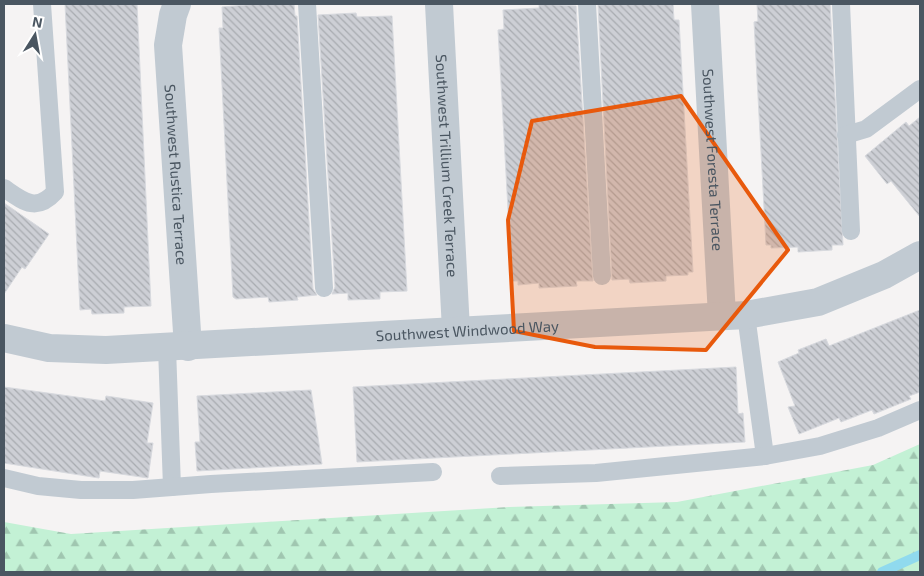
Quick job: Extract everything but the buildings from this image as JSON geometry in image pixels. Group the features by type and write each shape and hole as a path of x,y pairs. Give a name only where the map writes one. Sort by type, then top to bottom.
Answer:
{"street":[{"name":"Southwest Rustica Terrace","path":"177,4 173,15 168,45 177,347"},
{"name":"Southwest Trillium Creek Terrace","path":"439,4 456,330"},
{"name":"Southwest Foresta Terrace","path":"705,4 734,315"},
{"name":"Southwest Windwood Way","path":"4,338 49,348 106,350 456,330 644,322 734,315 818,302 884,275 920,255"}],"lane":[{"path":"4,188 24,202 38,204 48,200 55,192 42,4"},
{"path":"307,4 324,288"},
{"path":"587,4 602,276"},
{"path":"841,4 851,232"},
{"path":"846,135 866,129 920,89"},
{"path":"734,315 765,456"},
{"path":"172,487 177,347"},
{"path":"500,476 596,473 765,456 820,446 878,428 920,410"},
{"path":"4,478 38,486 81,490 133,490 433,472"}],"highlighted area":[{"path":"681,96 729,162 788,250 706,350 595,347 514,331 508,220 532,121"}],"green space":[{"path":"920,444 920,572 4,572 4,522 71,534 509,507 677,502 873,465"}],"waterway":[{"path":"882,572 920,555"}]}
